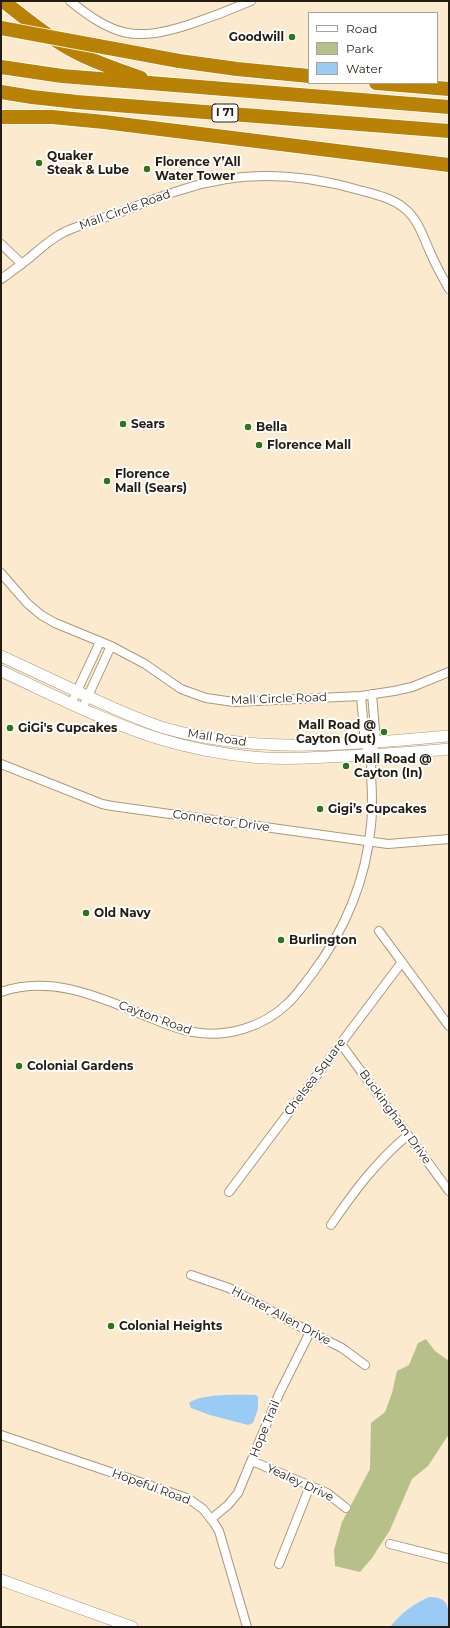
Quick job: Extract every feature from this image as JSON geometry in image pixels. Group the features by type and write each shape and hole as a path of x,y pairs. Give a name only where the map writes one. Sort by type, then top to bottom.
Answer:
{"highway":[{"path":"3,1 54,40 70,49 93,60 154,83"},
{"path":"1,28 179,61 237,69 308,76"},
{"name":"I 71","path":"1,67 62,76 449,107"},
{"path":"388,84 449,89"},
{"name":"I 71","path":"1,92 32,98 77,102 449,131"},
{"path":"1,117 52,117 104,122 449,165"}],"main road":[{"name":"Mall Road","path":"1,656 124,713 162,727 225,741 262,745 298,746 449,736"},
{"name":"Mall Road","path":"1,671 82,709 125,727 193,748 254,758 290,759 449,749"},
{"path":"1,1580 132,1627"}],"street":[{"path":"70,1 102,24 120,31 143,35 166,32 209,18 251,1"},
{"name":"Mall Circle Road","path":"1,279 22,264 42,246 60,234 182,189 217,180 248,176 293,176 350,187 387,199 405,208 420,228 430,253 449,289"},
{"path":"1,244 22,264"},
{"name":"Mall Circle Road","path":"1,573 27,603 41,615 55,623 111,646 144,664 181,689 219,701 234,702 361,696 412,687 449,672"},
{"path":"71,704 100,642"},
{"path":"82,709 111,646"},
{"path":"370,755 372,694"},
{"path":"361,696 370,742"},
{"name":"Cayton Road","path":"1,992 32,986 75,989 171,1026 193,1032 219,1034 239,1031 257,1024 278,1012 288,1003 324,958 343,925 360,885 370,841 372,804 370,755"},
{"name":"Connector Drive","path":"1,764 102,804 112,806 395,844 449,839"},
{"path":"379,931 449,1026"},
{"name":"Chelsea Square","path":"229,1192 402,962"},
{"name":"Buckingham Drive","path":"341,1044 449,1191"},
{"path":"331,1225 348,1199 380,1160 408,1135"},
{"name":"Hunter Allen Drive","path":"191,1275 229,1288 342,1348 365,1366"},
{"name":"Hope Trail","path":"211,1519 228,1505 238,1493 279,1394 310,1332"},
{"name":"Hopeful Road","path":"1,1435 181,1496 196,1504 211,1519 219,1531 247,1627"},
{"name":"Yealey Drive","path":"252,1461 327,1493 346,1508"},
{"path":"279,1564 310,1486"},
{"path":"390,1544 449,1559"}],"green space":[{"path":"426,1339 435,1351 449,1361 449,1434 428,1466 412,1479 390,1530 372,1558 360,1572 335,1566 334,1550 342,1522 370,1469 371,1423 385,1412 392,1393 397,1371 409,1365 418,1343"}],"water":[{"path":"256,1395 258,1397 258,1409 253,1423 248,1425 210,1415 191,1408 189,1403 212,1396"},
{"path":"429,1597 445,1601 448,1609 448,1627 390,1627 398,1617 408,1609"}],"place":[{"name":"Goodwill","path":"292,37"},
{"name":"Quaker Steak & Lube","path":"39,163"},
{"name":"Florence Y’All Water Tower","path":"147,169"},
{"name":"Sears","path":"123,424"},
{"name":"Bella","path":"248,427"},
{"name":"Florence Mall","path":"259,445"},
{"name":"Florence Mall (Sears)","path":"107,481"},
{"name":"GiGi's Cupcakes","path":"10,728"},
{"name":"Mall Road @ Cayton (Out)","path":"384,732"},
{"name":"Mall Road @ Cayton (In)","path":"346,766"},
{"name":"Gigi’s Cupcakes","path":"320,809"},
{"name":"Old Navy","path":"86,913"},
{"name":"Burlington","path":"281,940"},
{"name":"Colonial Gardens","path":"19,1066"},
{"name":"Colonial Heights","path":"111,1326"}]}
